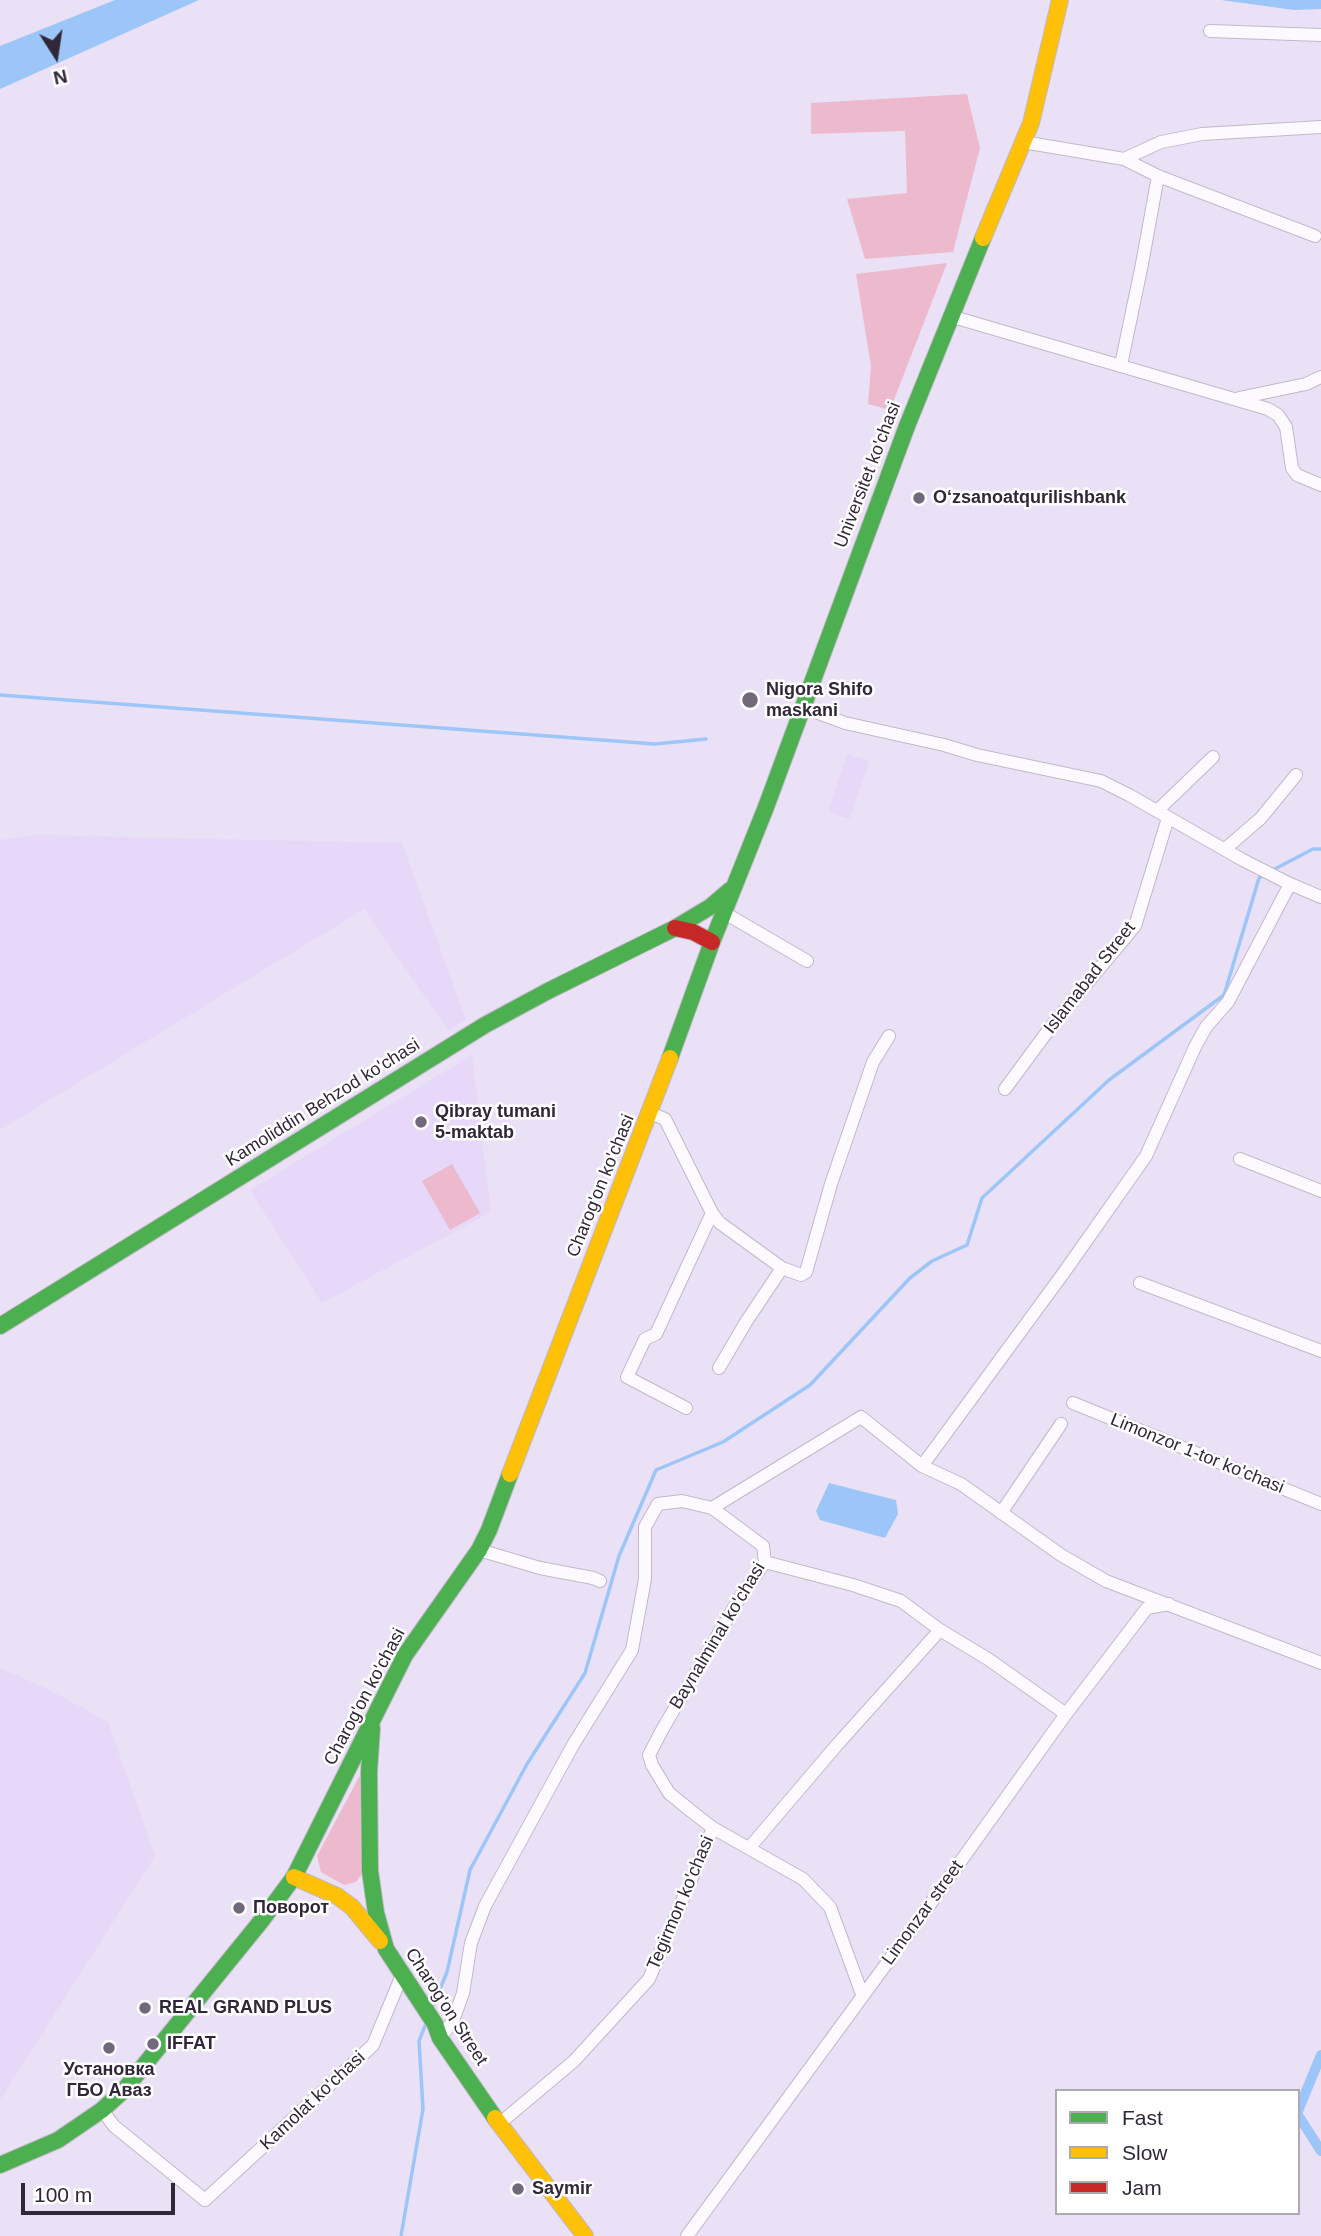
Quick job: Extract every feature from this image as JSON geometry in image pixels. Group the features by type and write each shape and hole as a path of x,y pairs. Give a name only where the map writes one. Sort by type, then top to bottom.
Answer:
{"main road":[{"name":"Universitet ko'chasi","path":"712,942 766,807 950,316 1023,142 1038,101 1060,0"},
{"name":"Kamoliddin Behzod ko'chasi","path":"0,1326 485,1025 548,990 675,928 710,907 732,889"},
{"path":"675,928 693,932 712,942"},
{"name":"Charog'on ko'chasi","path":"0,2165 58,2140 103,2110 132,2080 294,1877 405,1655 479,1550 489,1530 650,1113 712,942"},
{"name":"Charog'on Street","path":"372,1722 369,1772 370,1871 376,1913 386,1949 499,2123 580,2234"},
{"path":"294,1877 337,1896 352,1907 386,1949"}],"street":[{"path":"1210,31 1321,35"},
{"path":"1124,159 1161,142 1202,134 1321,127"},
{"path":"1023,142 1124,159 1158,176 1315,236"},
{"path":"1121,365 1158,176"},
{"path":"950,316 1268,409 1278,415 1286,427 1292,468 1297,475 1321,485"},
{"path":"1235,399 1306,384 1321,377"},
{"path":"802,708 845,723 1101,781 1241,859 1321,897"},
{"path":"1162,815 1213,757"},
{"path":"1225,849 1261,818 1296,775"},
{"name":"Islamabad Street","path":"1005,1089 1053,1024 1135,926 1162,815"},
{"path":"922,1466 1146,1156 1195,1047 1206,1027 1228,1002 1288,883"},
{"path":"723,912 807,961"},
{"path":"719,1368 782,1268 795,1274 806,1272 831,1184 873,1062 889,1036"},
{"name":"Charog'on ko'chasi","path":"650,1113 665,1119 712,1213 720,1223 782,1268"},
{"path":"1240,1159 1321,1191"},
{"path":"686,1408 627,1377 645,1339 656,1334 712,1213"},
{"path":"1140,1283 1321,1351"},
{"name":"Limonzor 1-tor ko'chasi","path":"1073,1403 1321,1504"},
{"path":"712,1508 860,1417 922,1466 961,1484 1060,1555 1106,1581 1321,1661"},
{"path":"1001,1513 1061,1424"},
{"name":"Baynalminal ko'chasi","path":"438,2031 453,2021 463,1993 471,1943 485,1906 573,1745 632,1650 645,1579 645,1527 658,1504 682,1501 712,1508 763,1546 765,1562 739,1599 649,1755 669,1793 713,1828 803,1879 830,1907 862,1994"},
{"path":"479,1550 540,1568 600,1581"},
{"path":"765,1562 853,1585 901,1601 1066,1714"},
{"name":"Limonzar street","path":"687,2236 1066,1714 1147,1608 1169,1604"},
{"path":"750,1847 940,1630"},
{"name":"Tegirmon ko'chasi","path":"499,2123 574,2062 649,1979 713,1828"},
{"name":"Kamolat ko'chasi","path":"103,2110 114,2126 205,2200 373,2045 402,1975"}],"shaded area":[{"path":"967,94 980,148 953,252 865,259 847,199 907,193 905,131 811,134 811,103"},
{"path":"947,263 890,410 868,404 871,366 856,274"},
{"path":"847,754 869,761 850,819 828,812"},
{"path":"31,835 402,843 466,1020 448,1030 364,909 0,1130 0,840"},
{"name":"Qibray tumani 5-maktab","path":"472,1055 491,1212 322,1303 250,1190"},
{"path":"452,1164 480,1213 450,1230 422,1181"},
{"path":"0,1668 48,1689 108,1722 155,1856 0,2100"},
{"path":"360,1775 361,1875 356,1882 344,1885 321,1872 317,1856"}],"water":[{"path":"115,0 199,0 0,89 0,46"},
{"path":"1221,0 1321,0 1321,9 1294,10"},
{"path":"829,1483 896,1500 898,1514 885,1538 820,1520 816,1511"}],"waterway":[{"path":"0,695 655,744 706,739"},
{"path":"1271,871 1313,849 1321,849"},
{"path":"431,2011 447,1972 470,1870 527,1764 585,1673 619,1556 656,1470 723,1442 810,1385 910,1278 932,1261 967,1245 982,1198 1109,1080 1224,995 1259,878 1264,875"},
{"path":"401,2236 423,2109 419,2041 427,2021"},
{"path":"1300,2106 1321,2055"},
{"path":"1300,2118 1321,2151"}],"traffic: fast":[{"path":"670,1058 907,426 983,238"},
{"path":"0,1326 485,1025 675,928 710,907 730,890"},
{"path":"0,2165 58,2140 102,2110 124,2090 294,1877 405,1655 479,1550 510,1474"},
{"path":"372,1728 369,1772 370,1871 376,1913 386,1949 435,2024 440,2038 495,2118"}],"traffic: slow":[{"path":"983,238 1031,123 1060,0"},
{"path":"510,1474 670,1058"},
{"path":"294,1877 337,1896 352,1907 380,1941"},
{"path":"495,2118 585,2236"}],"traffic: jam":[{"path":"675,928 693,932 712,942"}],"place":[{"name":"Oʻzsanoatqurilishbank","path":"919,498"},
{"name":"Nigora Shifo maskani","path":"750,700"},
{"name":"Qibray tumani 5-maktab","path":"421,1122"},
{"name":"Поворот","path":"239,1908"},
{"name":"REAL GRAND PLUS","path":"145,2008"},
{"name":"IFFAT","path":"153,2044"},
{"name":"Установка ГБО Аваз","path":"109,2048"},
{"name":"Saymir","path":"518,2189"}]}
